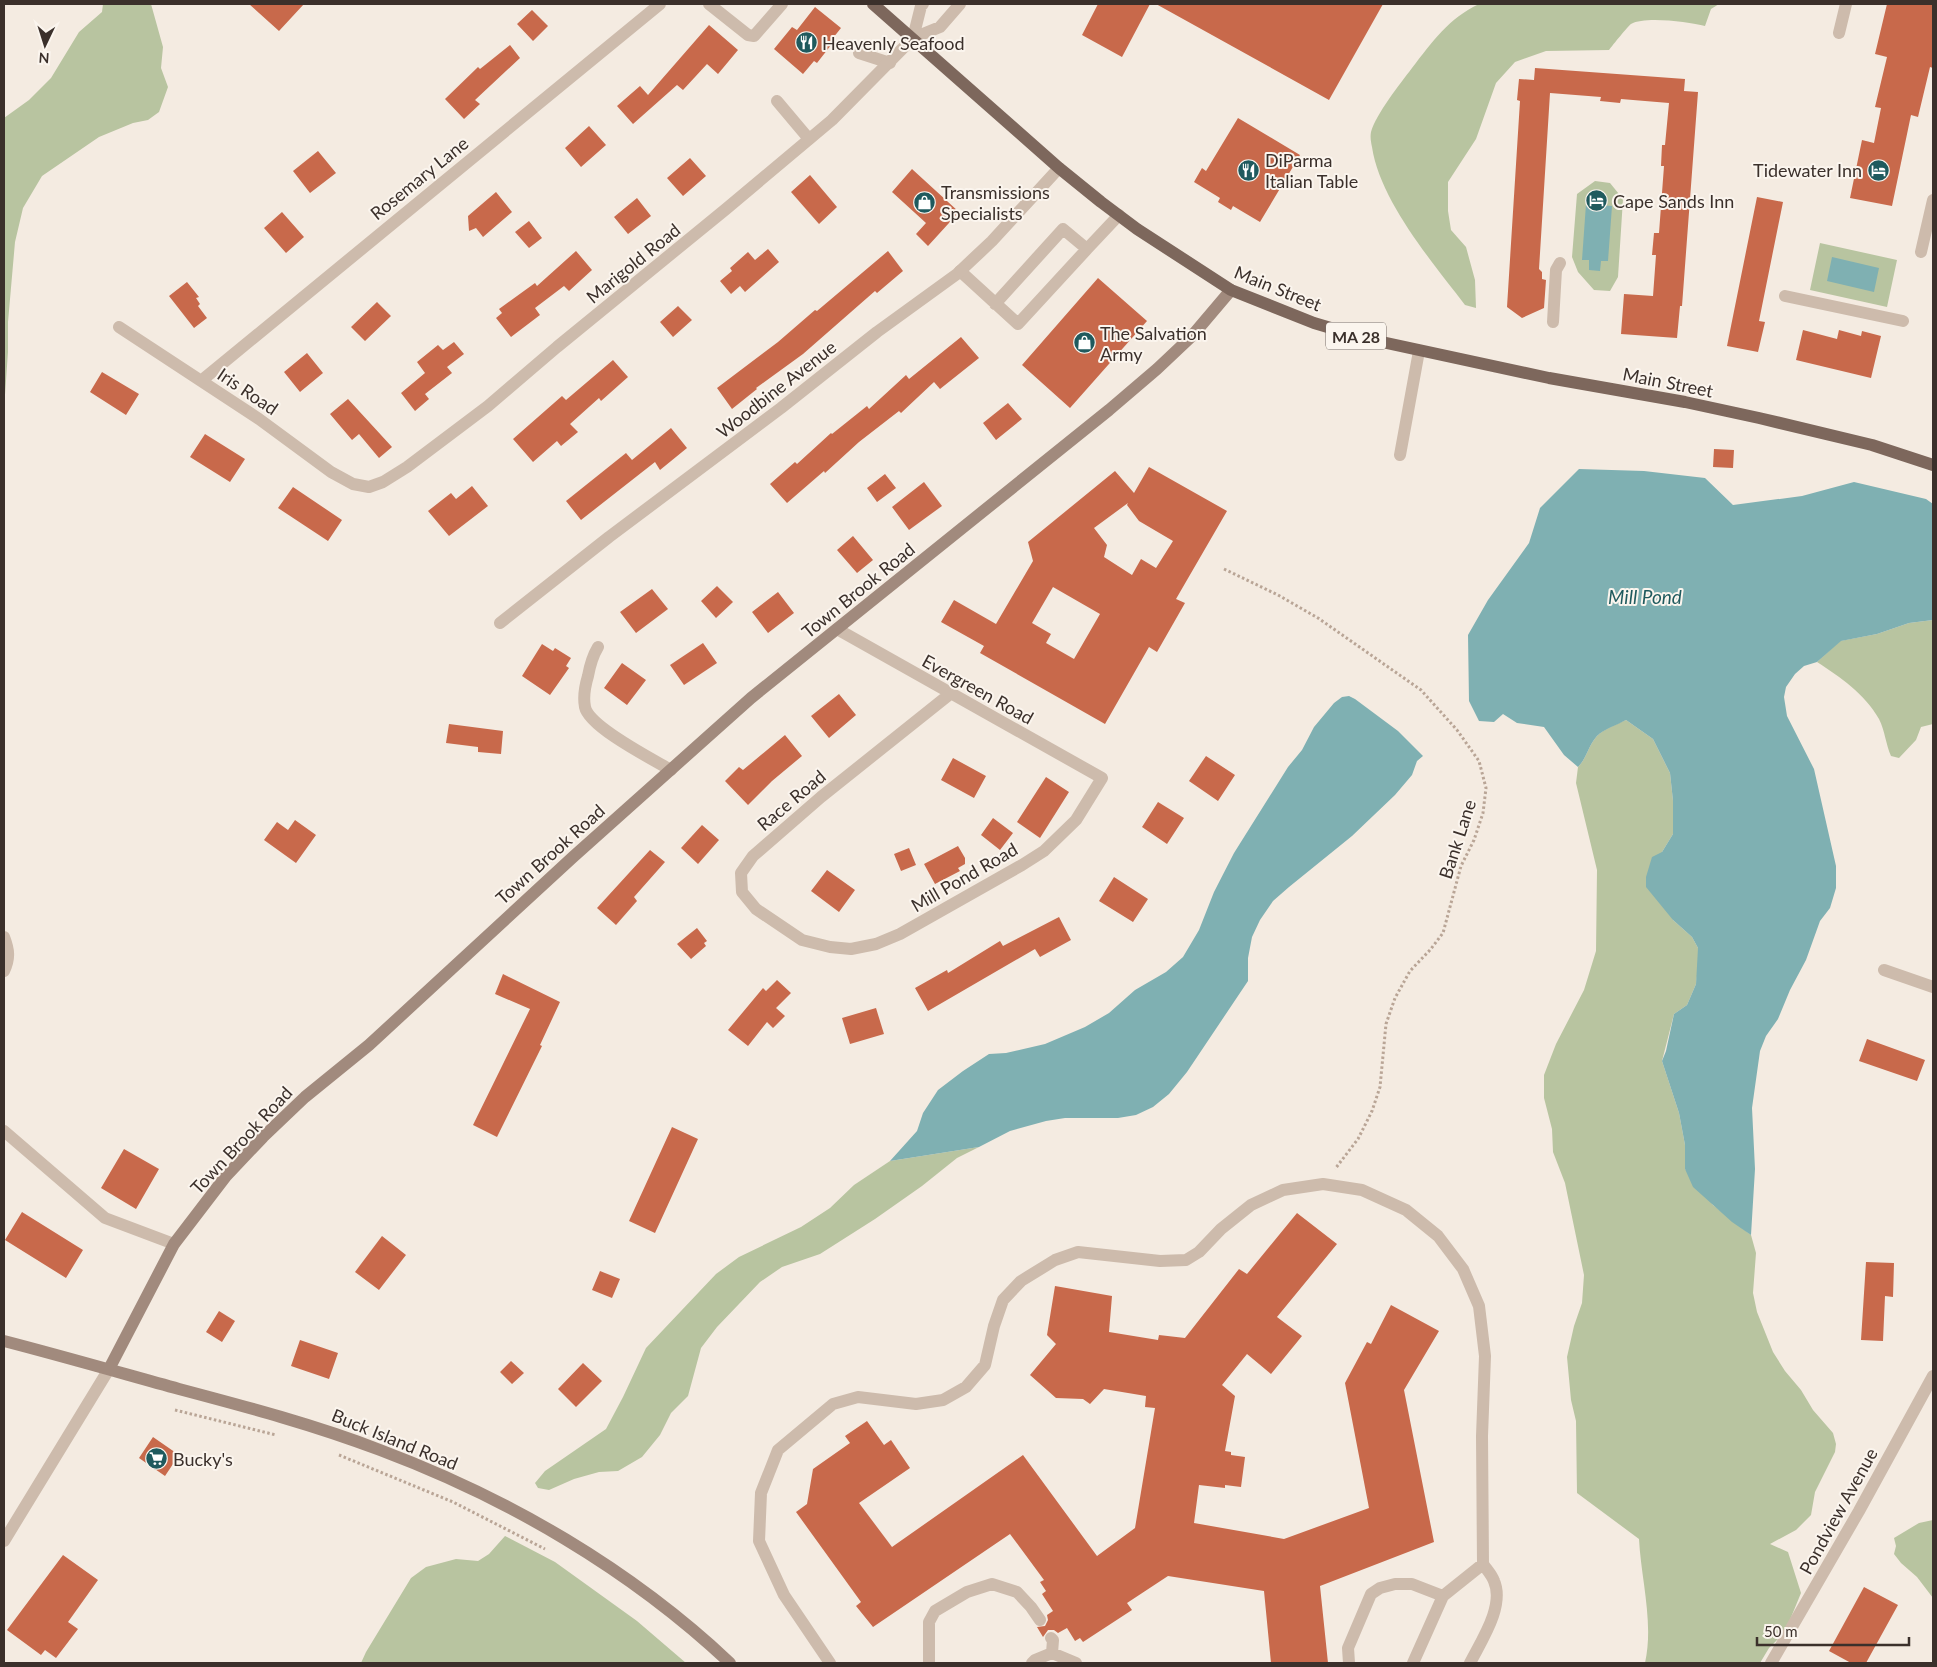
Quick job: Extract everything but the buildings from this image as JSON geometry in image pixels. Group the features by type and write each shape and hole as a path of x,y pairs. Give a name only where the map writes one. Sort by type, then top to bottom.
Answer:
{"main road":[{"name":"Main Street","path":"873,4 1058,168 1161,246 1231,290 1314,323 1368,339 1550,378 1741,414 1872,444 1933,465"},
{"name":"Town Brook Road","path":"108,1368 174,1244 226,1176 270,1130 305,1097 369,1045 483,939 751,698 1150,375 1192,336 1231,290"},
{"name":"Buck Island Road","path":"4,1341 314,1426 390,1454 492,1499 550,1530 600,1561 678,1618 730,1663"}],"street":[{"name":"Rosemary Lane","path":"201,381 660,4"},
{"path":"709,4 748,35 754,36 782,4"},
{"path":"913,38 923,4"},
{"path":"913,38 940,27 960,4"},
{"path":"1839,34 1846,4"},
{"name":"Marigold Road","path":"358,485 369,487 383,482 407,467 488,406 832,120 913,38"},
{"path":"859,53 890,63"},
{"path":"776,101 809,139"},
{"name":"Woodbine Avenue","path":"500,623 608,537 960,271 992,241 1058,168"},
{"path":"1920,252 1933,200"},
{"path":"960,271 1018,324 1118,215"},
{"path":"996,304 1064,229 1087,249"},
{"path":"1553,322 1556,270 1560,263"},
{"path":"1785,296 1903,321"},
{"name":"Iris Road","path":"119,327 259,419 331,472 358,485"},
{"path":"1400,455 1419,351"},
{"name":"Evergreen Road","path":"837,629 1102,778"},
{"path":"598,648 592,658 585,689 585,708 591,718 603,729 671,770"},
{"name":"Race Road","path":"809,942 802,940 781,927 756,909 742,892 741,873 753,856 807,809 950,694"},
{"name":"Mill Pond Road","path":"809,942 850,949 876,944 900,934 970,895 1044,851 1076,820 1102,778"},
{"path":"4,937 9,950 8,964 4,971"},
{"path":"1884,970 1933,987"},
{"path":"4,1131 105,1218 174,1244"},
{"path":"830,1663 784,1596 759,1541 761,1493 778,1450 833,1404 858,1397 916,1404 942,1400 966,1387 985,1366 994,1326 1003,1300 1021,1281 1055,1260 1078,1252 1160,1261 1186,1260 1199,1252 1221,1230 1251,1205 1283,1190 1323,1184 1362,1190 1406,1210 1438,1236 1463,1269 1479,1306 1485,1356 1482,1436 1483,1564 1494,1580 1496,1587 1496,1610 1470,1663"},
{"name":"Town Brook Road","path":"4,1541 108,1368"},
{"name":"Pondview Avenue","path":"1772,1663 1859,1511 1933,1376"},
{"path":"1413,1663 1443,1596 1483,1564"},
{"path":"929,1663 928,1622 935,1611 967,1592 992,1584 1017,1592 1040,1620"},
{"path":"1349,1663 1348,1648 1371,1594 1380,1588 1395,1584 1412,1584 1443,1596"},
{"path":"1051,1638 1053,1640 1052,1653"},
{"path":"1032,1663 1052,1653 1076,1663"}],"path":[{"name":"Bank Lane","path":"1224,569 1278,595 1318,618 1422,690 1457,730 1479,762 1486,788 1483,813 1474,840 1461,866 1443,933 1410,971 1395,998 1386,1024 1380,1088 1372,1111 1358,1139 1323,1184"},
{"path":"175,1410 281,1436"},
{"path":"337,1454 453,1502 550,1551"}],"green space":[{"path":"103,4 151,4 163,47 161,68 168,87 159,112 148,120 133,123 99,137 42,176 23,208 15,242 8,322 4,409 4,118 29,100 51,78 79,32 102,12"},
{"path":"1479,4 1719,4 1711,9 1705,26 1667,21 1646,20 1638,22 1629,25 1609,50 1546,51 1515,62 1496,83 1476,139 1448,182 1448,211 1451,230 1466,247 1475,280 1476,308 1465,305 1424,251 1397,210 1385,189 1377,168 1371,132 1383,108 1434,40 1459,16"},
{"path":"1595,181 1610,183 1623,199 1618,277 1610,291 1594,290 1578,272 1572,257 1577,194"},
{"path":"1820,243 1897,260 1887,307 1810,290"},
{"path":"1933,620 1933,724 1921,727 1916,740 1899,758 1891,756 1879,719 1867,702 1851,687 1817,662 1840,641 1877,634 1909,623"},
{"path":"1626,720 1653,739 1670,773 1673,801 1673,834 1662,852 1673,920 1692,937 1698,948 1696,984 1687,1005 1674,1014 1662,1061 1679,1113 1685,1145 1685,1169 1713,1205 1751,1235 1756,1253 1753,1293 1757,1312 1773,1352 1813,1410 1833,1433 1836,1444 1835,1452 1815,1492 1811,1515 1796,1530 1770,1544 1788,1552 1801,1593 1785,1632 1769,1648 1760,1663 1645,1663 1648,1617 1639,1539 1577,1493 1576,1421 1571,1400 1567,1357 1574,1326 1582,1303 1584,1275 1565,1183 1553,1152 1552,1129 1544,1098 1544,1075 1556,1044 1584,990 1596,951 1597,870 1576,783 1578,767 1600,733"},
{"path":"979,1147 957,1158 922,1186 875,1219 820,1254 782,1267 760,1282 717,1327 701,1348 688,1396 671,1413 660,1435 642,1457 618,1471 599,1472 574,1479 549,1490 538,1488 535,1483 545,1471 606,1429 646,1348 716,1274 739,1257 801,1227 830,1208 854,1185 890,1161"},
{"path":"1933,1520 1933,1598 1917,1577 1894,1554 1896,1546 1894,1538 1919,1523"},
{"path":"505,1536 555,1562 637,1621 686,1663 361,1663 411,1578 426,1567 456,1559 478,1561 489,1554"}],"water":[{"path":"1586,204 1612,206 1608,261 1601,261 1600,271 1589,270 1589,260 1582,260"},
{"path":"1832,257 1879,268 1874,292 1827,281"},
{"name":"Mill Pond","path":"1579,469 1644,471 1705,478 1733,505 1802,496 1854,482 1926,499 1933,504 1933,620 1909,623 1877,634 1841,641 1817,662 1804,666 1795,674 1786,687 1784,697 1787,716 1814,769 1836,866 1836,888 1830,908 1820,921 1806,960 1790,990 1778,1019 1766,1036 1760,1051 1752,1108 1755,1169 1751,1235 1732,1222 1693,1187 1685,1169 1685,1145 1679,1113 1662,1061 1674,1014 1687,1005 1696,984 1698,948 1692,937 1673,920 1646,887 1646,877 1652,857 1662,852 1673,834 1673,801 1670,773 1653,739 1626,720 1597,736 1578,767 1564,755 1544,727 1517,723 1503,714 1494,722 1479,721 1469,701 1468,635 1488,600 1529,543 1540,508"},
{"path":"1349,696 1398,731 1423,756 1417,761 1412,775 1395,795 1352,836 1273,901 1260,920 1252,937 1248,958 1248,981 1187,1072 1169,1094 1153,1107 1136,1115 1118,1118 1065,1118 1046,1121 1010,1131 979,1147 890,1161 917,1131 923,1113 938,1090 963,1071 989,1054 1006,1053 1045,1044 1085,1027 1109,1013 1135,990 1166,972 1183,957 1199,930 1214,892 1234,853 1288,767 1302,750 1314,727 1334,703 1342,697"}],"place":[{"name":"Heavenly Seafood","path":"806,43"},
{"name":"DiParma Italian Table","path":"1249,170"},
{"name":"Tidewater Inn","path":"1878,170"},
{"name":"Cape Sands Inn","path":"1597,201"},
{"name":"Transmissions Specialists","path":"925,202"},
{"name":"The Salvation Army","path":"1084,343"},
{"name":"Bucky's","path":"157,1459"}]}
